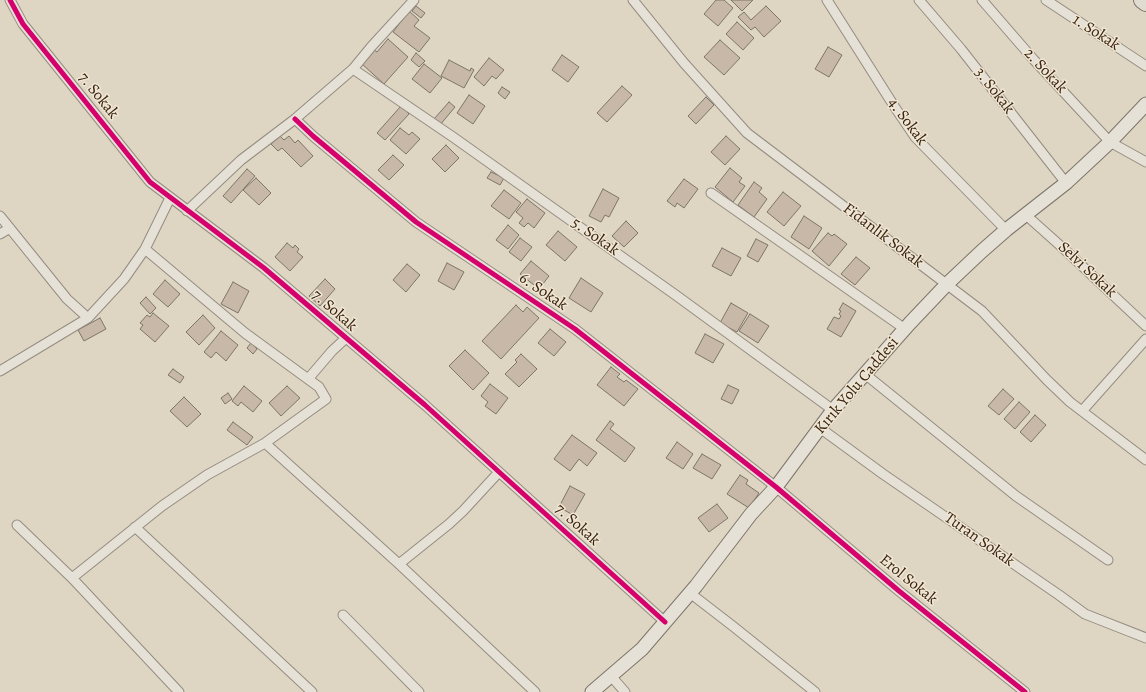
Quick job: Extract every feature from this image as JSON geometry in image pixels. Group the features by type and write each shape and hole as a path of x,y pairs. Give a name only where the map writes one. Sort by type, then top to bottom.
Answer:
{"highway":[{"path":"1142,0 1146,3"}],"street":[{"name":"7. Sokak","path":"10,0 23,24 150,182 264,268 425,405 665,622"},
{"path":"187,211 240,160 295,118 353,69 414,0"},
{"name":"Fidanlık Sokak","path":"633,0 684,63 747,133 982,311 1047,380 1070,402 1146,460"},
{"name":"4. Sokak","path":"827,0 915,137 1006,230"},
{"name":"3. Sokak","path":"919,0 961,49 1066,183"},
{"name":"2. Sokak","path":"982,0 1034,60 1110,142 1146,162"},
{"name":"1. Sokak","path":"1046,0 1146,66"},
{"name":"5. Sokak","path":"353,69 479,155 677,296 833,410"},
{"name":"Kırık Yolu Caddesi","path":"592,692 642,649 690,593 751,514 776,487 833,410 947,284 1006,230 1066,183 1110,142 1146,104"},
{"name":"6. Sokak","path":"295,118 313,136 416,222 575,329 776,487"},
{"path":"711,193 905,329"},
{"path":"0,371 88,318 124,279 145,249 170,198"},
{"name":"Selvi Sokak","path":"1026,215 1146,326"},
{"path":"0,216 67,299 88,318"},
{"path":"0,234 10,228"},
{"path":"72,578 162,506 207,475 265,443 326,399 319,387 245,333 145,249"},
{"path":"308,379 332,351 346,338"},
{"path":"1082,410 1146,339"},
{"path":"865,374 1016,496 1108,560"},
{"name":"Turan Sokak","path":"820,428 883,474 1060,595 1085,614 1146,638"},
{"path":"265,443 399,564 535,692"},
{"path":"399,564 463,511 499,472"},
{"name":"Erol Sokak","path":"776,487 899,591 1025,692"},
{"path":"17,525 72,578 179,692"},
{"path":"135,527 312,692"},
{"path":"690,593 734,626 815,692"},
{"path":"343,615 419,692"},
{"path":"611,676 625,692"},
{"path":"1010,692 1016,684"}],"building":[{"path":"716,0 724,0 733,8 718,26 704,14"},
{"path":"731,0 753,0 742,11"},
{"path":"416,6 425,13 421,18 412,11"},
{"path":"766,6 781,21 764,37 755,27 751,30 738,17 744,12 751,20"},
{"path":"409,11 419,20 414,26 430,38 419,52 393,32"},
{"path":"737,22 754,38 743,50 726,34"},
{"path":"388,39 408,57 384,84 362,64 374,50 377,52"},
{"path":"720,40 740,58 724,75 704,57"},
{"path":"828,47 842,55 829,77 815,69"},
{"path":"416,53 425,61 419,67 411,60"},
{"path":"562,55 579,67 568,82 552,70"},
{"path":"489,58 504,70 496,79 492,76 484,86 474,77"},
{"path":"449,60 470,71 471,68 474,70 464,88 441,76"},
{"path":"424,64 442,78 430,93 412,79"},
{"path":"622,86 632,95 607,122 597,113"},
{"path":"502,87 510,92 505,99 498,93"},
{"path":"469,95 485,106 473,124 457,113"},
{"path":"706,97 714,105 696,124 688,116"},
{"path":"449,102 455,107 440,125 434,119"},
{"path":"401,106 409,114 385,140 377,133"},
{"path":"400,128 409,135 412,132 420,139 406,154 390,140"},
{"path":"280,136 284,140 289,136 295,143 298,140 313,156 301,167 282,148 278,151 271,144"},
{"path":"726,136 740,149 725,165 711,152"},
{"path":"446,145 459,158 445,172 432,159"},
{"path":"393,155 404,165 389,180 378,170"},
{"path":"730,168 742,178 739,182 745,186 733,202 715,187"},
{"path":"247,169 255,176 231,203 223,196"},
{"path":"491,172 504,178 500,185 487,178"},
{"path":"256,178 271,193 259,205 243,190"},
{"path":"684,179 698,189 684,208 677,203 675,207 667,201"},
{"path":"754,182 762,188 759,192 767,199 754,217 738,205"},
{"path":"603,189 619,198 609,217 605,215 601,222 589,216"},
{"path":"504,190 521,203 509,219 491,206"},
{"path":"783,192 801,206 784,226 767,212"},
{"path":"527,199 545,213 534,228 528,223 524,227 519,223 523,218 516,212"},
{"path":"804,216 822,228 809,249 791,237"},
{"path":"626,221 638,233 624,247 612,236"},
{"path":"508,225 519,235 508,249 496,240"},
{"path":"558,231 577,247 565,261 546,245"},
{"path":"828,233 832,236 834,234 847,244 829,266 812,251"},
{"path":"520,238 532,247 521,261 509,252"},
{"path":"756,239 768,245 758,262 747,256"},
{"path":"287,243 293,248 295,245 299,249 297,252 303,257 290,271 275,257"},
{"path":"722,248 741,258 731,276 712,266"},
{"path":"856,257 870,268 855,285 841,274"},
{"path":"531,261 549,276 539,289 520,274"},
{"path":"447,263 464,272 454,290 438,281"},
{"path":"407,264 420,275 406,292 393,280"},
{"path":"581,278 603,293 591,312 569,298"},
{"path":"325,279 335,289 320,306 309,296"},
{"path":"165,280 180,294 168,307 153,294"},
{"path":"233,282 249,291 238,313 221,304"},
{"path":"146,297 156,308 150,314 140,303"},
{"path":"731,303 748,313 737,332 720,323"},
{"path":"843,303 856,311 841,337 827,329 834,317 839,319 841,316 839,314 841,311 839,310"},
{"path":"516,305 523,312 527,307 539,318 501,359 482,341"},
{"path":"153,313 169,326 155,342 140,329 143,325 140,323 147,315 150,317"},
{"path":"750,314 769,326 758,343 739,331"},
{"path":"203,315 215,328 199,345 186,332"},
{"path":"100,318 106,329 84,341 78,330"},
{"path":"550,329 566,342 554,356 538,343"},
{"path":"221,331 238,345 226,361 216,352 211,358 204,352"},
{"path":"705,334 724,344 713,363 695,353"},
{"path":"251,343 257,349 253,354 247,348"},
{"path":"465,350 489,373 473,390 449,366"},
{"path":"521,354 537,369 519,387 505,374 517,362 515,360"},
{"path":"611,367 620,374 617,377 624,382 626,380 638,389 624,406 597,385"},
{"path":"173,369 184,377 180,383 168,375"},
{"path":"490,384 508,398 496,414 485,406 488,402 481,396"},
{"path":"728,385 739,390 732,404 721,399"},
{"path":"244,386 262,401 253,412 241,402 238,406 232,401"},
{"path":"287,386 300,398 281,416 269,403"},
{"path":"1003,389 1014,399 999,415 988,406"},
{"path":"228,393 232,399 225,404 221,398"},
{"path":"184,397 201,414 187,427 170,411"},
{"path":"1019,402 1030,412 1015,429 1004,419"},
{"path":"1035,415 1046,425 1031,442 1020,432"},
{"path":"610,421 614,424 610,429 635,448 625,462 596,440"},
{"path":"233,422 253,437 247,445 227,430"},
{"path":"572,435 597,453 587,466 579,459 570,471 554,459"},
{"path":"677,442 693,454 683,469 666,458"},
{"path":"702,454 721,465 712,479 693,468"},
{"path":"740,475 748,480 746,484 759,493 749,508 727,494"},
{"path":"570,486 585,494 573,515 559,507"},
{"path":"717,504 728,518 709,532 698,518"}],"cycle path":[{"path":"10,0 23,24 150,182 264,268 425,405 665,622"},
{"path":"295,119 313,136 416,222 575,329 776,487 899,591 1025,692"}]}
